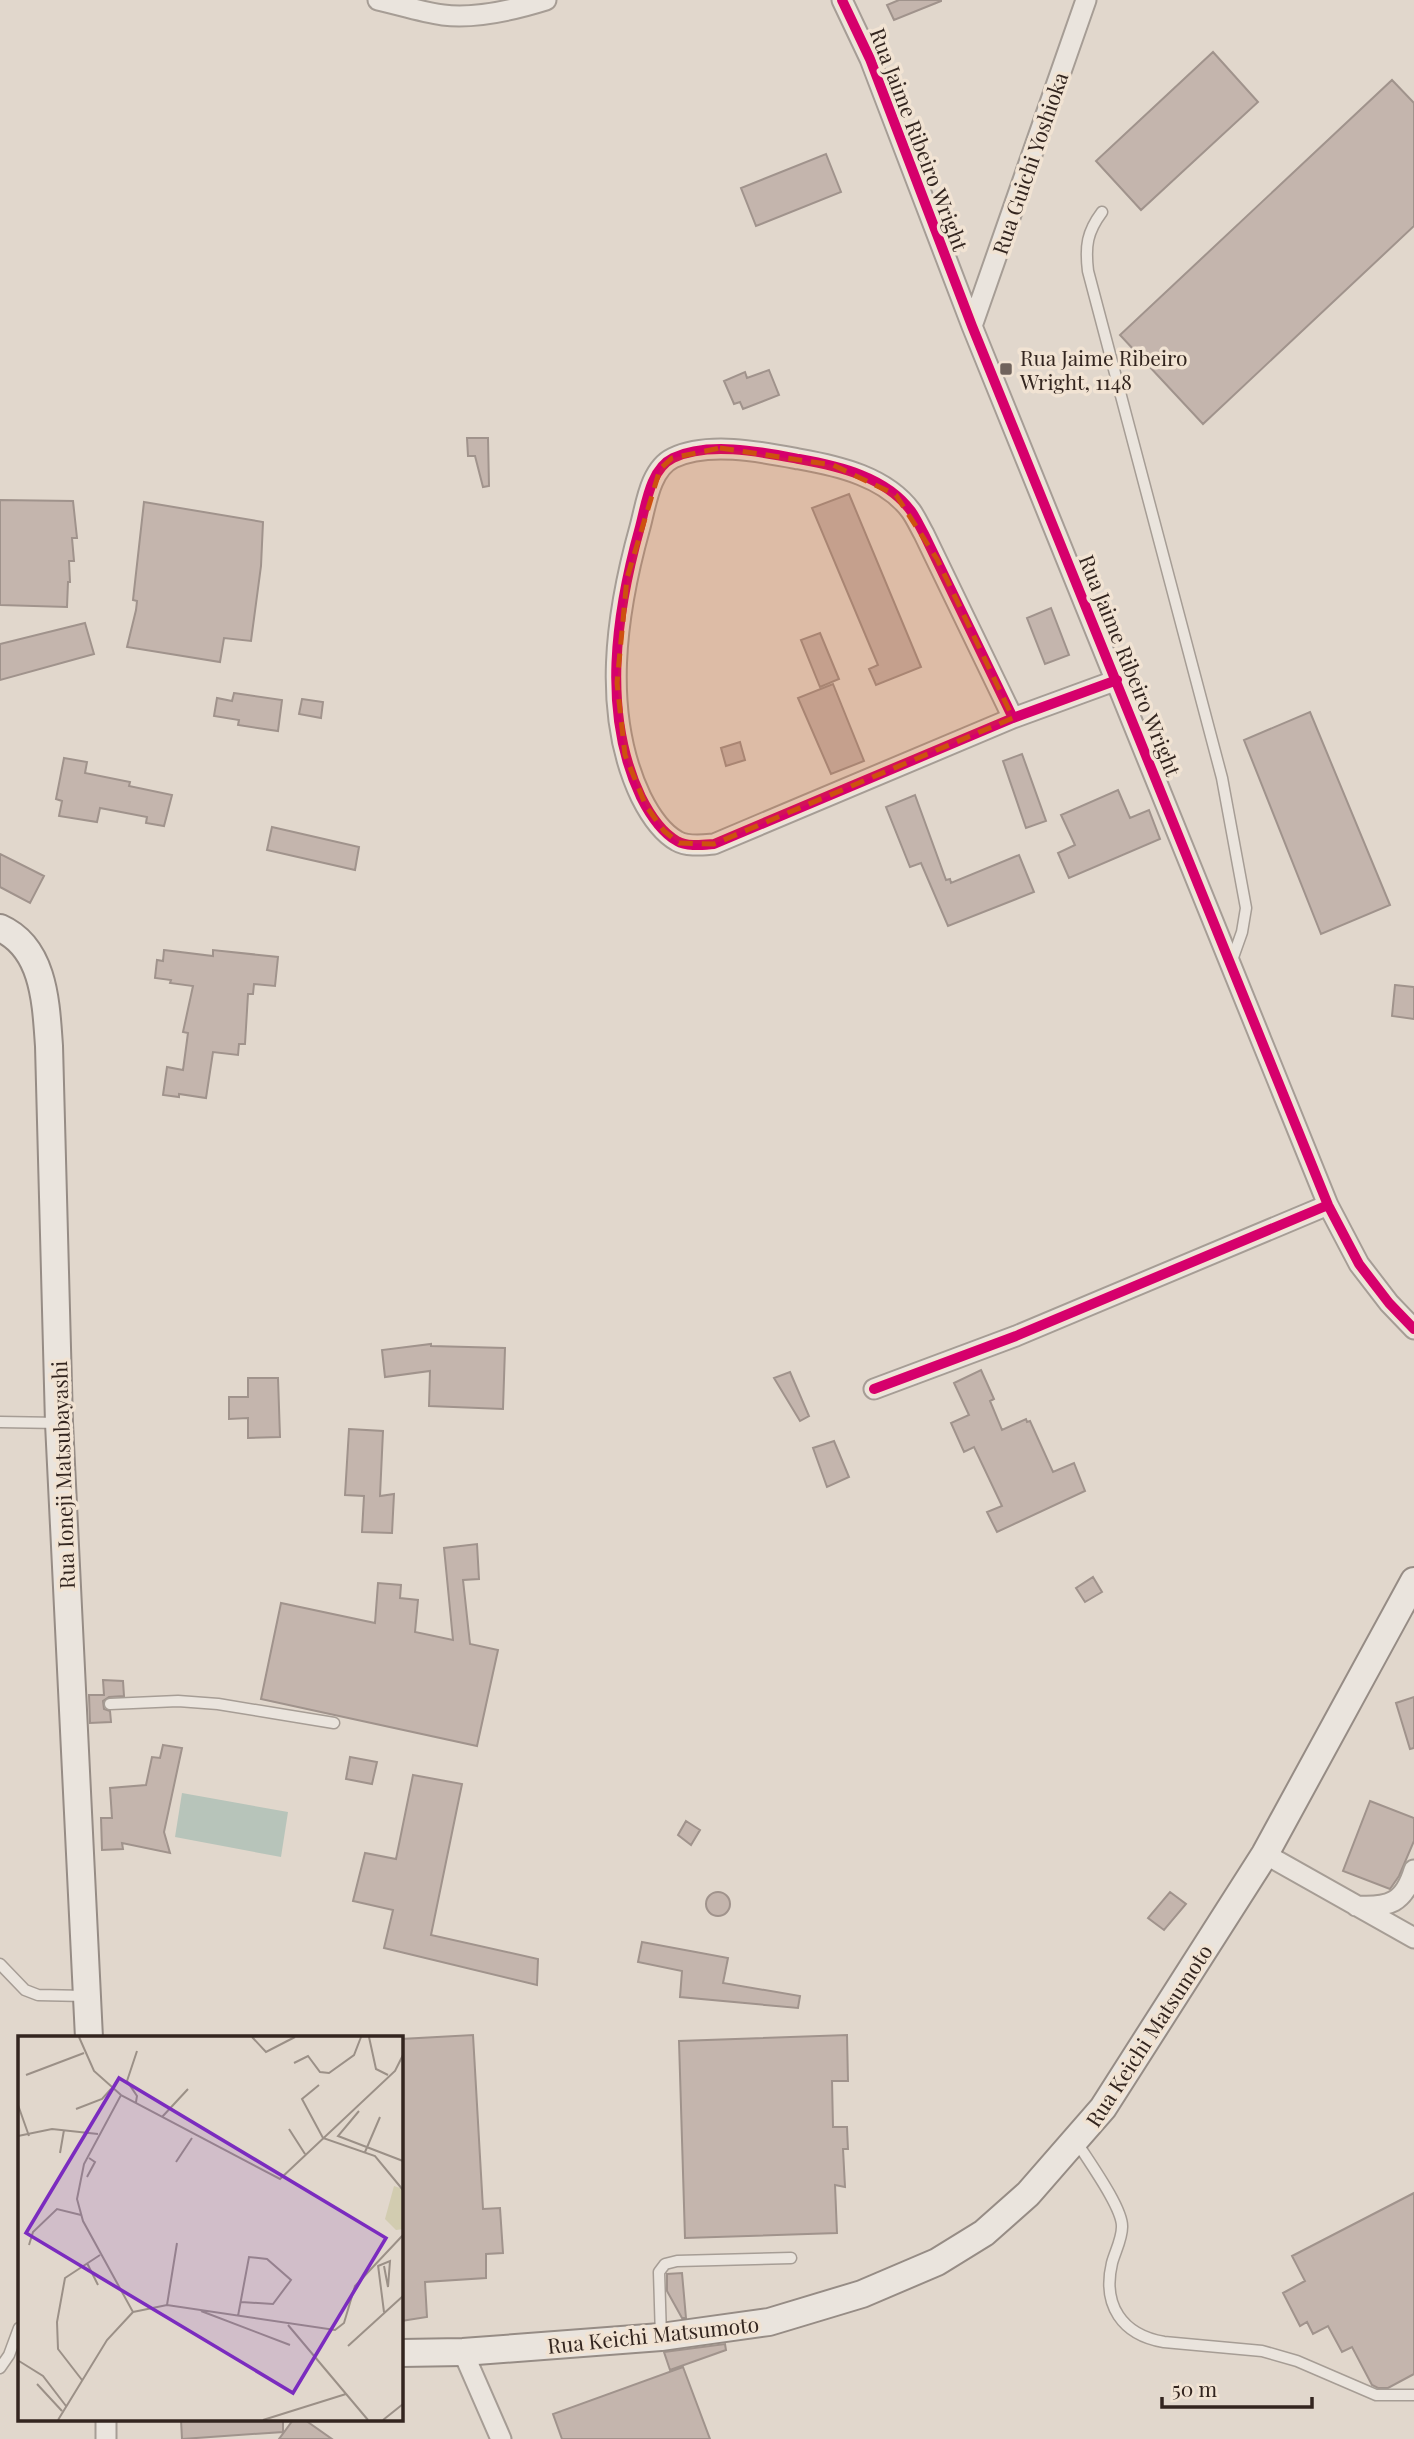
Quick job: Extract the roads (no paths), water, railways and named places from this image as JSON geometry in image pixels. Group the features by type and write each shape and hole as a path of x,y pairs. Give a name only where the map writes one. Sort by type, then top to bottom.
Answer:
{"main road":[{"name":"Rua Ioneji Matsubayashi","path":"0,928 19,941 41,978 49,1046 59,1423 77,1706 89,2036"},
{"name":"Rua Keichi Matsumoto","path":"402,2353 463,2352 661,2337 769,2322 862,2294 937,2262 984,2232 1019,2202 1103,2108 1265,1854 1414,1581"}],"street":[{"path":"379,0 443,15 461,16 524,7 546,0"},
{"name":"Rua Jaime Ribeiro Wright","path":"842,0 870,59 972,326 1328,1205 1359,1264 1389,1303 1414,1328"},
{"name":"Rua Guichi Yoshioka","path":"972,326 1086,0"},
{"path":"1013,719 924,534 911,511 895,495 874,481 833,465 731,450 694,452 672,458 660,469 652,484 627,578 618,645 618,717 625,755 646,806 664,831 679,843 714,844 1013,719 1117,680"},
{"path":"874,1389 1016,1336 1328,1205"},
{"path":"1265,1854 1414,1938"},
{"path":"1355,1906 1377,1907 1395,1902 1409,1886 1414,1870"},
{"path":"463,2352 501,2439"}],"lane":[{"path":"1102,212 1091,226 1088,271 1222,778 1244,893 1245,918 1231,963"},
{"path":"0,1422 59,1423"},
{"path":"110,1704 218,1703 334,1723"},
{"path":"0,1964 24,1990 38,1995 86,1996"},
{"path":"1076,2141 1119,2212 1122,2227 1108,2285 1111,2301 1131,2331 1147,2339 1164,2342 1262,2351 1297,2361 1376,2395 1414,2395"},
{"path":"661,2337 659,2272 665,2264 677,2261 791,2258"},
{"path":"0,2368 9,2356 18,2331"}],"place":[{"name":"Rua Jaime Ribeiro Wright, 1148","path":"1006,369"}]}
